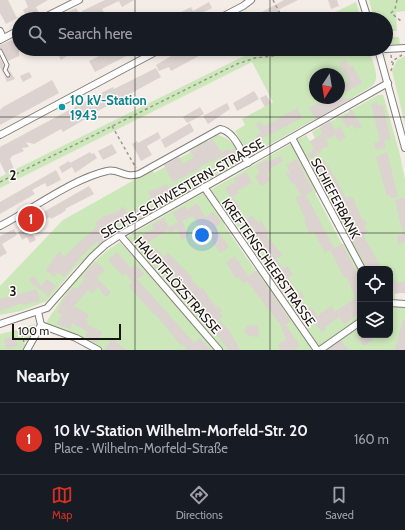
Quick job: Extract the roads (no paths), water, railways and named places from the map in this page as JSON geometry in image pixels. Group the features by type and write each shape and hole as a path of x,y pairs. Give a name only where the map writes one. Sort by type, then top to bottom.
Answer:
{"street":[{"path":"55,12 79,0"},
{"path":"230,12 251,0"},
{"path":"362,0 366,12"},
{"path":"0,31 2,39 12,34"},
{"path":"393,49 405,48"},
{"path":"0,135 148,56"},
{"path":"380,56 405,148"},
{"name":"SECHS-SCHWESTERN-STRASSE","path":"0,324 47,308 59,296 92,256 120,235 292,138 387,82"},
{"path":"0,226 87,178 109,170 127,176 139,174 220,129 226,131 232,136 248,163"},
{"name":"SCHIEFERBANK","path":"292,138 360,266"},
{"name":"KREFTENSCHEERSTRASSE","path":"204,188 317,350"},
{"name":"HAUPTFLÖZSTRASSE","path":"120,235 219,350"},
{"path":"393,303 405,304"},
{"path":"27,349 41,325 38,312"},
{"path":"320,350 357,324"},
{"path":"41,325 76,338 98,350"}],"lane":[{"path":"0,51 7,65 5,70 8,75"}],"place":[{"name":"10 kV-Station 1943","path":"62,107"},
{"name":"10 kV-Station Wilhelm-Morfeld-Str. 20","path":"31,219"}]}
